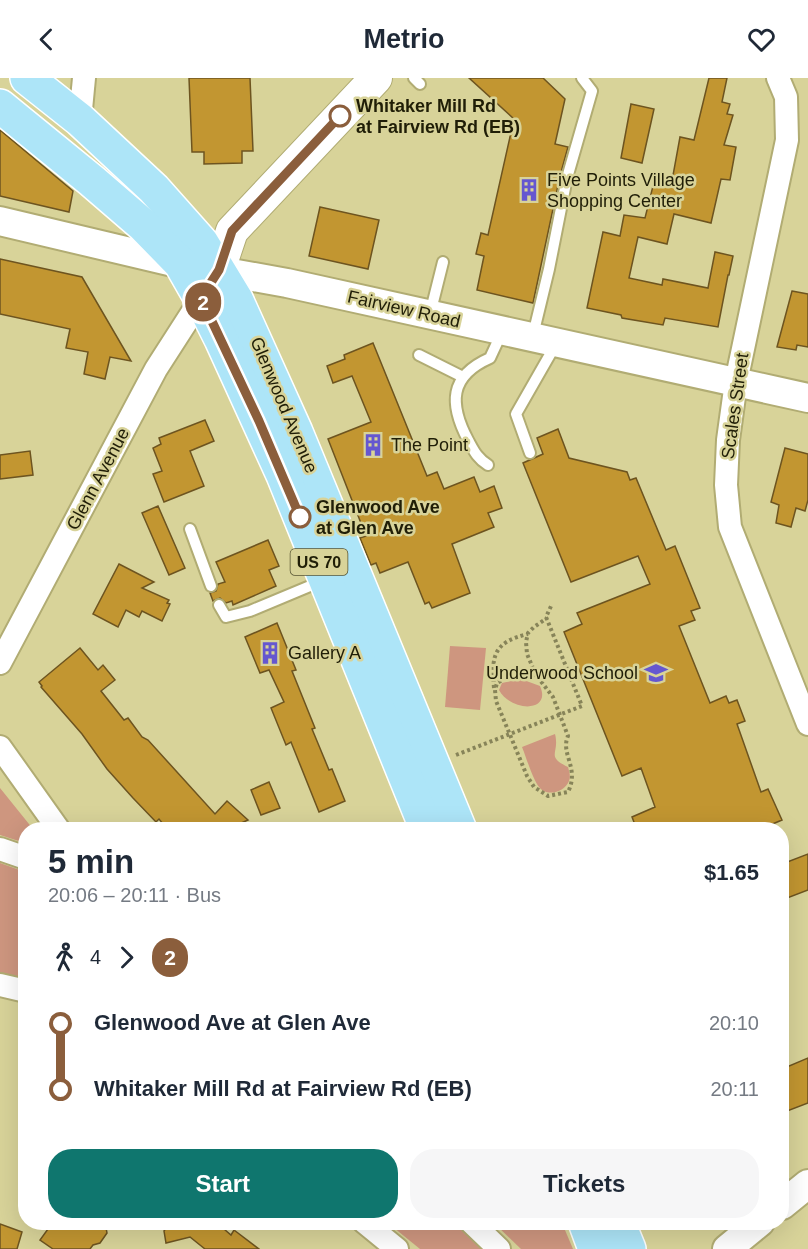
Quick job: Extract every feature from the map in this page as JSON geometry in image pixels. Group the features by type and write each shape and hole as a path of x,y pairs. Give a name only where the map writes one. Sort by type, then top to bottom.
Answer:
{"main road":[{"name":"Glenwood Avenue","path":"27,78 80,120 154,189 202,243 236,299 296,432 339,574 424,822"},
{"path":"201,298 219,270 232,231 376,78"},
{"name":"Glenwood Avenue","path":"0,106 92,181 142,225 181,264 201,298 283,475 339,574 456,822"},
{"path":"588,1230 596,1249"},
{"path":"621,1230 628,1249"}],"street":[{"path":"80,120 84,78"},
{"name":"Scales Street","path":"778,78 786,97 787,140 736,382 728,440 726,485 730,527 808,724"},
{"name":"Fairview Road","path":"0,221 181,264 287,283 808,398"},
{"name":"Glenn Avenue","path":"0,663 156,369 201,298"},
{"path":"0,747 53,822"},
{"path":"0,849 18,855"},
{"path":"0,985 18,989"},
{"path":"789,1199 808,1184"},
{"path":"374,1230 397,1249"},
{"path":"479,1230 499,1249"},
{"path":"727,1249 750,1230"}],"lane":[{"path":"530,453 516,414 544,341 549,269 567,178 592,91 582,78"},
{"path":"429,315 442,262"},
{"path":"488,465 478,459 458,422 455,393 463,377 479,363 490,358 502,332"},
{"path":"419,355 463,377"},
{"path":"190,529 211,586"},
{"path":"219,605 226,617 250,611 339,574"}],"path":[{"path":"528,634 512,638 498,650 495,656 496,701 527,776 534,787 548,796 568,792 573,782 572,767 565,743 568,736 553,697 536,675 527,654 526,642 528,634 534,627 547,618 552,604"},
{"path":"447,758 582,706 547,618"},
{"path":"495,690 497,683 508,677 536,675"}],"shaded area":[{"path":"450,646 486,648 480,710 445,707"},
{"path":"521,679 540,686 542,695 540,701 535,705 520,706 505,697 499,690 502,683"},
{"path":"555,734 555,757 568,767 570,777 567,785 557,792 549,793 542,790 536,782 522,747"},
{"path":"0,788 27,822 18,822 18,841 0,835"},
{"path":"0,863 18,869 18,979 0,976"},
{"path":"397,1230 461,1230 481,1249 420,1249"},
{"path":"501,1230 565,1230 573,1249 521,1249"}],"building":[{"path":"189,78 250,78 253,151 242,151 242,163 204,164 204,152 192,152"},
{"name":"Five Points Village Shopping Center","path":"469,78 543,78 565,99 555,144 568,147 533,303 477,290 484,256 476,254 481,233 488,235 514,119"},
{"path":"709,78 727,78 722,102 730,104 727,114 733,115 724,145 736,147 730,180 721,179 711,223 674,214 667,244 638,237 629,278 662,285 663,279 708,288 715,252 733,256 718,327 665,318 663,325 622,318 621,315 587,308 603,232 620,236 624,215 645,218 655,178 672,181 680,137 694,140"},
{"path":"631,104 654,109 642,163 621,158"},
{"path":"0,130 73,191 69,212 0,196"},
{"path":"320,207 379,220 368,269 309,256"},
{"path":"0,259 82,277 131,361 110,357 105,379 84,374 88,352 66,348 70,329 0,314"},
{"path":"792,291 808,294 808,347 797,345 796,350 777,347"},
{"path":"373,343 427,476 437,472 444,489 474,477 480,492 494,486 502,508 488,513 494,527 452,544 470,593 432,608 429,602 425,604 408,562 380,573 376,563 371,565 360,538 366,536 328,439 371,422 352,376 333,383 327,366 345,359 344,355"},
{"path":"205,420 214,441 190,451 204,486 164,502 153,474 162,471 153,448 161,444 159,438"},
{"path":"558,429 569,458 627,472 630,480 636,478 666,550 675,546 700,608 691,611 695,620 679,626 710,703 726,696 729,703 737,700 745,721 737,724 761,792 768,789 782,820 777,822 634,822 632,817 655,807 641,768 622,776 564,632 582,624 577,613 650,584 638,556 571,582 523,463 543,454 537,438"},
{"path":"785,448 808,454 808,500 805,511 796,508 791,527 776,523 779,505 771,502"},
{"path":"30,451 33,475 0,479 0,455"},
{"path":"158,506 185,568 169,575 142,513"},
{"path":"268,540 279,566 269,570 276,586 233,605 232,601 226,603 220,598 213,601 210,593 216,591 218,584 225,582 216,562"},
{"path":"119,564 154,582 142,588 169,600 167,603 170,604 162,621 142,611 139,617 126,610 118,627 93,614"},
{"path":"277,623 296,670 292,671 315,728 312,729 345,801 319,812 291,742 286,745 271,708 284,702 269,670 260,673 245,637"},
{"path":"80,648 98,670 103,665 115,680 101,691 124,720 128,718 142,737 148,740 215,814 227,801 248,820 244,822 161,822 159,819 156,822 107,769 82,734 39,682"},
{"path":"269,782 280,808 261,815 251,790"},
{"path":"808,854 808,890 789,897 789,861"},
{"path":"808,1058 808,1103 789,1110 789,1066"},
{"path":"0,1224 22,1232 17,1249 0,1249"},
{"path":"47,1230 106,1230 107,1233 100,1243 93,1245 90,1249 53,1249 40,1240"},
{"path":"225,1230 231,1235 234,1230 259,1249 205,1249 190,1237 166,1243 164,1231"}],"bus line":[{"name":"2","path":"300,517 259,421 201,298 219,270 232,231 340,116"}],"place":[{"name":"Whitaker Mill Rd at Fairview Rd (EB)","path":"340,116"},
{"name":"Five Points Village Shopping Center","path":"529,190"},
{"name":"The Point","path":"373,445"},
{"name":"Glenwood Ave at Glen Ave","path":"300,517"},
{"name":"Gallery A","path":"270,653"},
{"name":"Underwood School","path":"656,673"}]}
